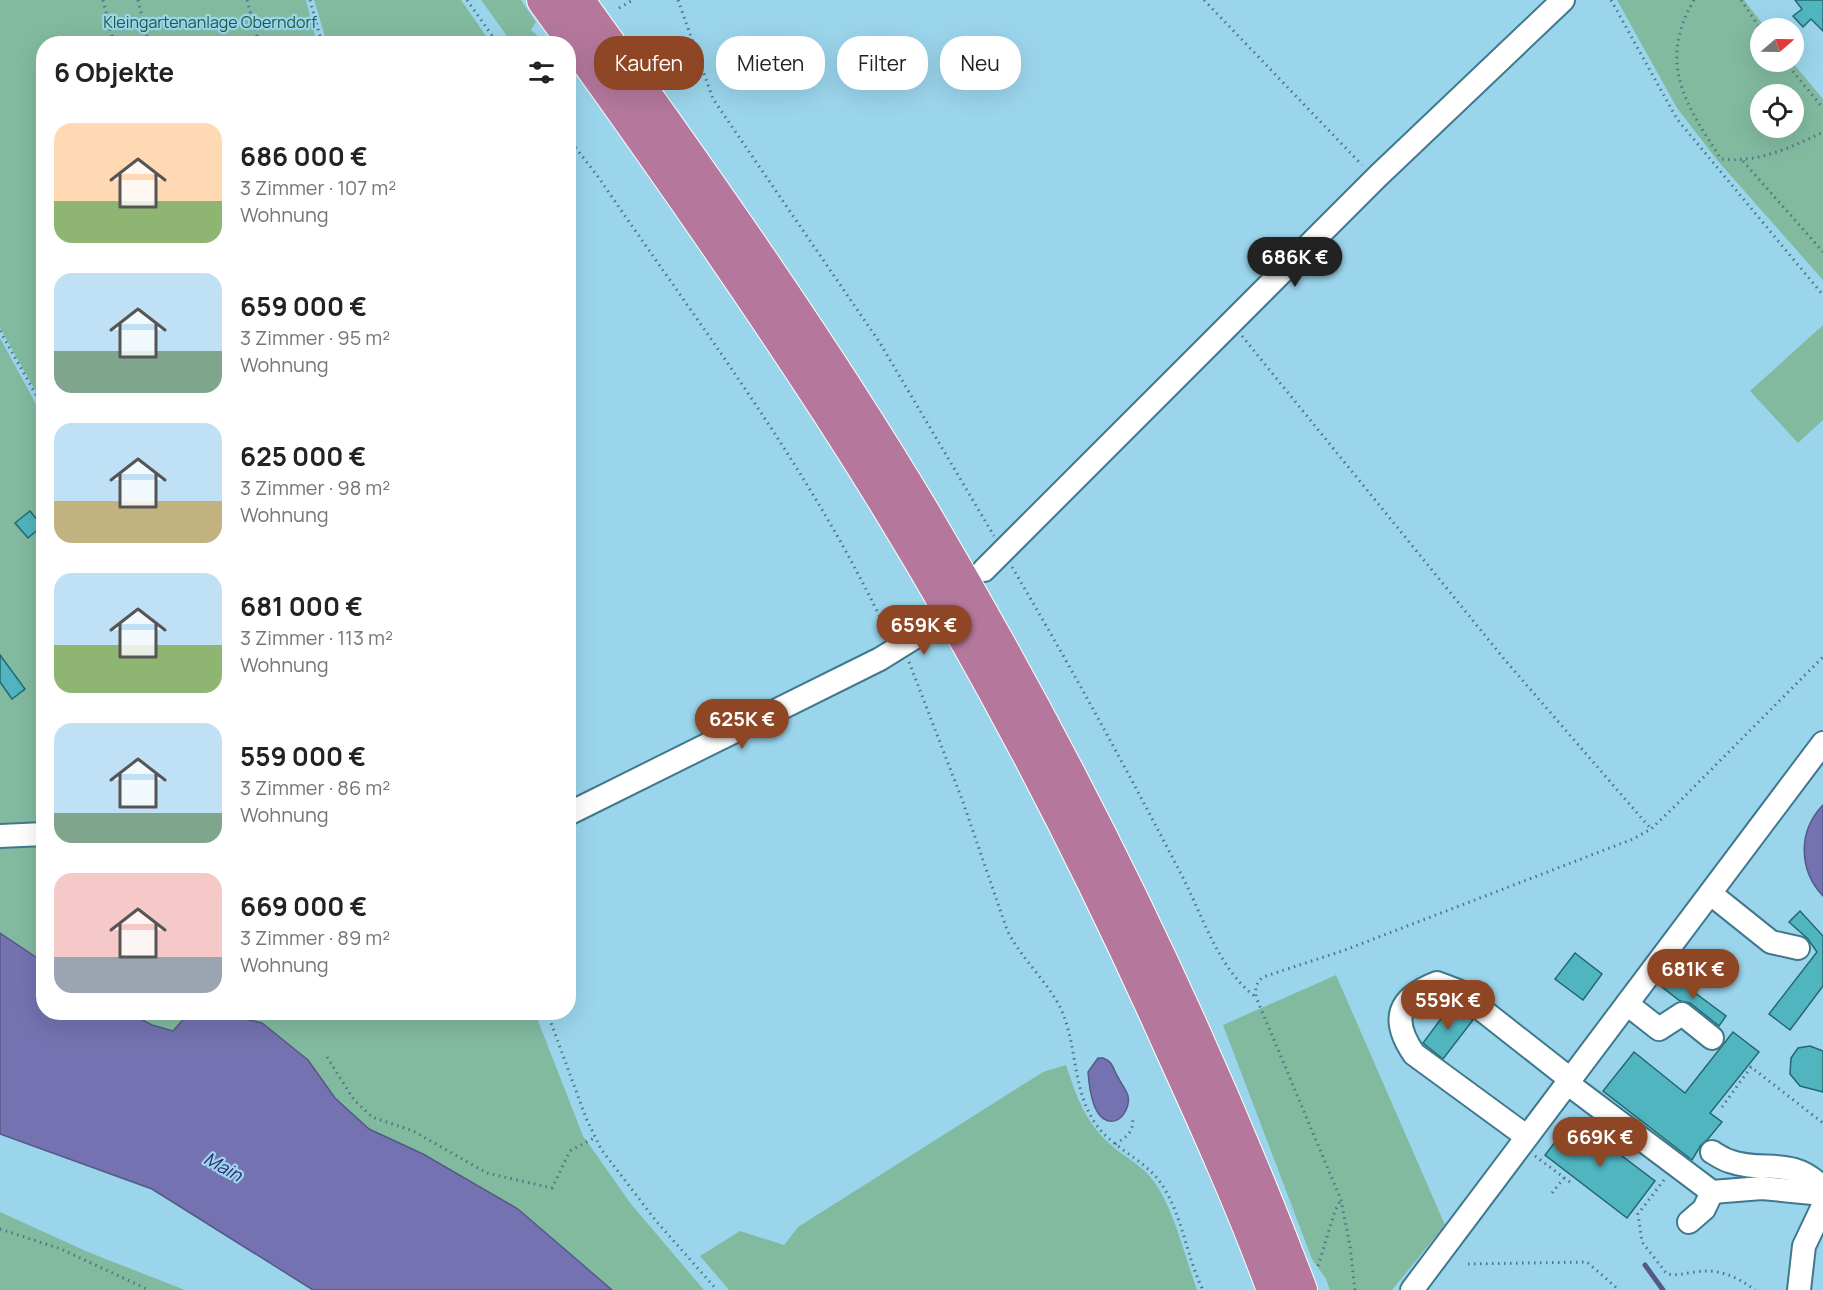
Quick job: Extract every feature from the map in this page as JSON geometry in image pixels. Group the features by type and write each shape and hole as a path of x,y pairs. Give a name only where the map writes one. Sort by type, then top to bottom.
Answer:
{"highway":[{"path":"543,0 569,36"},
{"path":"578,0 674,135 843,385 922,510 980,609 1043,724 1129,892 1225,1102 1291,1280"},
{"path":"576,45 646,142 828,412 965,640 1081,856 1203,1118 1291,1280"}],"street":[{"path":"984,570 1378,176 1563,0"},
{"path":"576,810 899,648 930,628"},
{"path":"1412,1290 1446,1248 1523,1141 1823,743"},
{"path":"0,836 36,834"},
{"path":"1711,894 1771,942 1798,948"},
{"path":"1523,1141 1414,1054 1402,1036 1400,1021 1404,1004 1421,989 1437,983 1458,991 1568,1081 1713,1192 1762,1188 1823,1194"},
{"path":"1627,1004 1659,1029 1682,1014 1712,1038"},
{"path":"1712,1152 1730,1161 1785,1166 1811,1176 1823,1188"},
{"path":"1689,1221 1704,1209 1713,1192"},
{"path":"1799,1290 1804,1245 1823,1206"}],"path":[{"path":"103,0 112,36"},
{"path":"138,0 147,36"},
{"path":"247,0 257,36"},
{"path":"310,0 320,36"},
{"path":"467,0 492,36"},
{"path":"619,8 633,0"},
{"path":"678,0 713,99 880,344 1073,671 1180,871 1230,972 1242,987 1256,997"},
{"path":"1204,0 1363,167 1378,176"},
{"path":"1611,0 1677,119 1823,295"},
{"path":"1694,0 1679,38 1675,62 1682,92 1721,159 1743,161 1789,149 1823,132"},
{"path":"1741,0 1753,18"},
{"path":"1793,72 1823,108"},
{"path":"576,148 599,178 784,450 836,532 867,588 899,648 963,802 999,911 1015,946 1059,1006 1066,1025 1083,1100 1095,1124 1115,1144 1139,1159 1153,1172 1164,1188 1203,1290"},
{"path":"1743,161 1823,252"},
{"path":"1232,323 1505,660 1651,829"},
{"path":"0,331 36,395"},
{"path":"1355,1290 1350,1246 1341,1200 1256,997 1255,988 1263,977 1346,950 1633,839 1651,829 1823,657"},
{"path":"550,1020 594,1138 656,1221 717,1290"},
{"path":"327,1057 354,1100 372,1117 413,1131 487,1173 552,1188 570,1151 594,1138"},
{"path":"1722,1107 1751,1067 1823,1124"},
{"path":"1115,1144 1130,1134 1133,1128 1132,1116"},
{"path":"1523,1141 1570,1182"},
{"path":"1676,1165 1638,1214 1642,1242 1667,1274 1676,1276 1701,1271 1716,1271 1730,1275 1755,1290"},
{"path":"1552,1193 1564,1178"},
{"path":"1291,1280 1328,1234 1341,1200"},
{"path":"0,1229 62,1249 149,1290"},
{"path":"1468,1264 1587,1262 1619,1290"}],"green space":[{"name":"Kleingartenanlage Oberndorf","path":"0,0 306,0 315,36 36,36 36,392 0,328"},
{"path":"314,0 461,0 486,36 325,36"},
{"path":"481,0 521,0 536,22 531,30 538,36 507,36"},
{"path":"1617,0 1744,0 1758,18 1750,18 1750,72 1800,72 1823,99 1823,280 1717,160 1677,108"},
{"path":"1823,325 1823,420 1798,443 1750,391"},
{"path":"0,338 36,404 36,828 0,831"},
{"path":"36,835 36,957 0,933 0,837"},
{"path":"1336,975 1445,1225 1392,1290 1330,1290 1326,1279 1312,1259 1223,1025"},
{"path":"142,1020 183,1020 173,1031"},
{"path":"249,1020 538,1020 583,1136 631,1204 704,1290 612,1290 423,1154 369,1129 335,1098 308,1060 262,1023"},
{"path":"1066,1065 1078,1097 1094,1127 1110,1144 1145,1171 1162,1195 1174,1221 1197,1290 729,1290 700,1256 740,1231 784,1245 798,1227 1043,1072"},
{"path":"0,1212 88,1252 185,1290 0,1290"}],"water":[{"path":"1823,805 1823,896 1809,874 1804,850 1809,826"},
{"name":"Main","path":"0,933 36,957 36,1020 142,1020 173,1031 183,1020 249,1020 262,1023 308,1060 335,1098 369,1129 423,1154 518,1209 612,1290 313,1290 152,1189 0,1134"},
{"path":"1098,1058 1103,1058 1111,1064 1128,1096 1126,1111 1114,1121 1100,1116 1092,1098 1088,1072"}],"building":[{"path":"1795,0 1823,0 1823,31 1811,19 1804,26 1804,18 1795,18 1793,16 1802,9"},
{"path":"30,511 36,518 36,531 28,538 15,523"},
{"path":"0,655 25,689 12,699 0,682"},
{"path":"1800,911 1823,936 1823,986 1790,1030 1769,1014 1817,952 1808,939 1789,922"},
{"path":"1575,953 1602,974 1583,1000 1555,979"},
{"path":"1671,975 1726,1016 1719,1026 1690,1003 1680,1001 1662,987"},
{"path":"1452,1004 1473,1020 1443,1059 1423,1043"},
{"path":"1733,1032 1759,1052 1710,1113 1722,1122 1701,1145 1692,1160 1603,1091 1634,1052 1685,1093"},
{"path":"1810,1046 1823,1051 1823,1092 1800,1086 1790,1074 1791,1058 1798,1048"},
{"path":"1573,1119 1655,1181 1627,1218 1545,1155"}],"waterway":[{"path":"1645,1265 1663,1290"}]}
